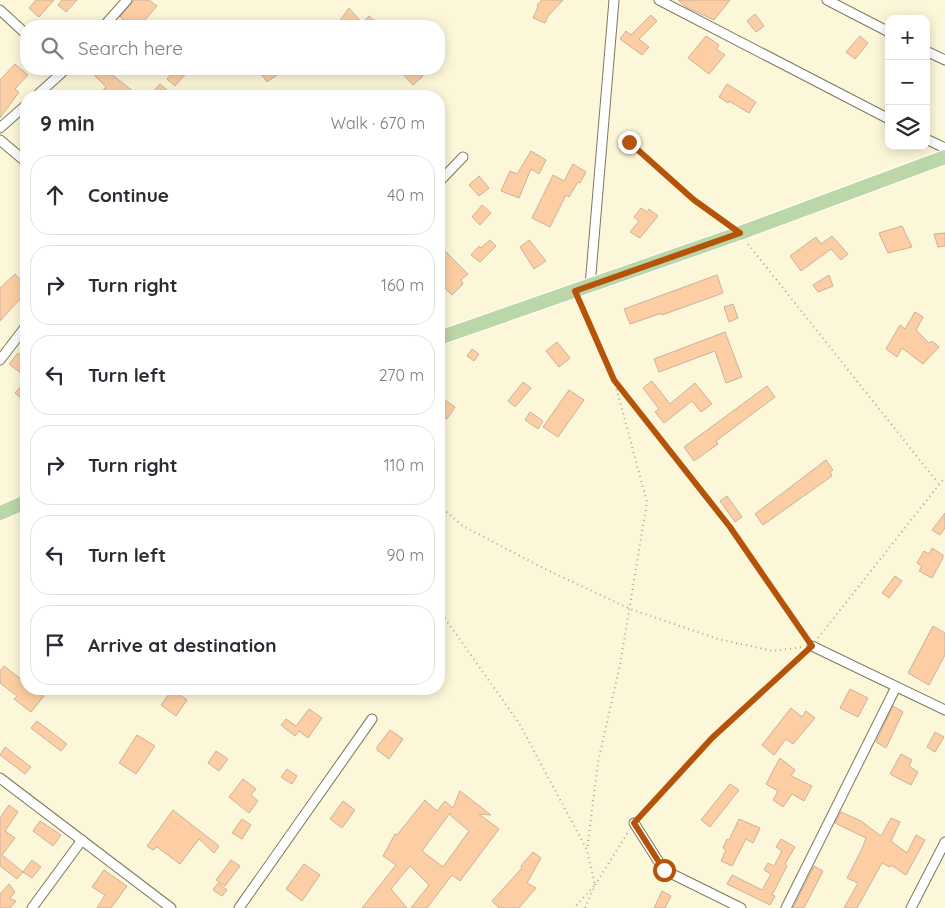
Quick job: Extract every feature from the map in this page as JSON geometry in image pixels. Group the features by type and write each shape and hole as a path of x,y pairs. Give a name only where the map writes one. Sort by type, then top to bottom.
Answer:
{"main road":[{"path":"445,336 740,233 945,157"},
{"path":"0,513 20,505"}],"street":[{"path":"109,20 127,0"},
{"path":"590,286 614,0"},
{"path":"659,0 885,117"},
{"path":"827,0 885,30"},
{"path":"0,10 20,28"},
{"path":"930,53 945,60"},
{"path":"43,90 59,75"},
{"path":"0,128 20,110"},
{"path":"0,140 20,157"},
{"path":"930,141 945,148"},
{"path":"445,176 463,156"},
{"path":"0,360 20,334"},
{"path":"812,646 945,710"},
{"path":"786,908 896,687"},
{"path":"239,908 372,719"},
{"path":"0,778 171,908"},
{"path":"634,823 664,870 741,908"},
{"path":"32,908 82,840"},
{"path":"911,908 945,842"}],"path":[{"path":"629,142 694,200 740,233 938,484"},
{"path":"575,291 614,380 647,502 620,665 598,762 587,850"},
{"path":"614,380 730,527 812,646"},
{"path":"574,908 595,884 634,823 712,738 812,646 945,477"},
{"path":"445,510 461,525 543,568 630,609 718,639 773,651 812,646"},
{"path":"445,619 518,723 587,850 595,884 585,908"}],"building":[{"path":"36,0 54,0 39,17 29,8"},
{"path":"62,0 77,0 66,12 58,5"},
{"path":"134,0 149,0 157,6 145,20 122,20 120,17"},
{"path":"542,0 563,0 548,16 545,23 533,18 538,7 537,5"},
{"path":"678,0 730,0 714,20 686,7"},
{"path":"349,8 359,20 340,20"},
{"path":"755,14 764,26 756,32 747,21"},
{"path":"651,15 657,21 639,39 649,47 642,55 620,39 626,31 631,35"},
{"path":"369,16 373,20 365,20"},
{"path":"706,36 719,45 716,49 725,55 709,74 688,58"},
{"path":"860,36 868,43 855,59 846,52"},
{"path":"15,64 20,68 20,75 28,75 15,89 19,92 0,118 0,80"},
{"path":"94,75 113,75 131,90 103,90 106,87"},
{"path":"171,75 185,75 175,86 167,79"},
{"path":"262,75 277,75 267,82"},
{"path":"404,75 423,76 413,85"},
{"path":"160,84 167,90 154,90"},
{"path":"727,84 756,102 749,113 719,97"},
{"path":"531,151 546,160 539,174 531,169 519,198 501,191 510,171 517,174"},
{"path":"573,164 586,172 569,197 566,195 550,227 532,218 553,175 564,181"},
{"path":"479,176 489,188 479,196 469,185"},
{"path":"482,205 491,213 480,225 472,217"},
{"path":"641,208 647,212 649,209 658,216 640,238 630,232 639,221 634,217"},
{"path":"902,226 912,247 888,253 879,233"},
{"path":"945,233 945,246 938,247 934,234"},
{"path":"832,236 848,254 841,260 831,249 801,271 790,256 816,237 821,244"},
{"path":"490,240 496,246 480,262 471,255 479,246 481,248"},
{"path":"529,240 546,261 534,269 520,247"},
{"path":"445,251 468,274 461,280 463,284 452,295 445,289"},
{"path":"15,274 20,279 20,299 0,321 0,288"},
{"path":"717,275 723,293 662,315 662,313 630,324 624,309"},
{"path":"829,275 833,286 818,292 813,285"},
{"path":"733,304 738,318 729,322 724,307"},
{"path":"915,312 923,317 916,330 929,343 932,341 939,347 923,364 902,348 897,357 886,349 900,325 905,329"},
{"path":"725,332 742,377 726,383 715,351 659,372 654,359"},
{"path":"557,342 570,358 559,367 546,351"},
{"path":"472,349 479,354 474,361 467,356"},
{"path":"18,353 20,355 20,372 9,364"},
{"path":"652,381 670,404 695,383 712,404 701,412 692,401 664,423 655,412 659,409 643,388"},
{"path":"523,382 531,388 515,407 508,401"},
{"path":"767,386 775,397 716,441 718,444 694,461 684,447"},
{"path":"20,388 20,397 15,393"},
{"path":"569,390 584,400 558,437 543,427"},
{"path":"445,400 455,407 447,419 445,418"},
{"path":"530,412 543,421 538,429 525,420"},
{"path":"826,460 833,470 830,472 832,476 763,525 755,514"},
{"path":"727,496 742,517 735,522 720,501"},
{"path":"945,513 945,528 940,535 932,530"},
{"path":"932,548 943,555 943,558 932,578 919,571 922,566 917,563 924,551 929,554"},
{"path":"895,576 902,581 889,598 882,593"},
{"path":"933,626 945,633 945,655 929,685 908,673"},
{"path":"4,666 20,678 20,695 44,696 31,712 14,699 17,696 0,683 0,671"},
{"path":"850,689 868,698 858,717 840,708"},
{"path":"168,695 180,695 187,700 176,716 161,705"},
{"path":"893,706 903,712 886,748 876,742"},
{"path":"791,708 802,717 806,711 815,718 793,744 786,739 774,755 762,745"},
{"path":"309,709 322,718 308,738 299,731 295,736 281,725 286,719 296,726"},
{"path":"37,721 67,744 61,751 31,728"},
{"path":"390,730 403,739 389,759 377,750 377,747"},
{"path":"935,732 944,737 935,752 927,747"},
{"path":"137,735 155,746 136,774 119,763"},
{"path":"5,747 31,767 25,774 0,755"},
{"path":"216,751 228,759 219,771 208,763"},
{"path":"901,754 912,760 909,766 918,772 911,785 890,774"},
{"path":"780,758 795,770 791,776 812,786 804,801 792,794 783,807 773,800 778,791 766,784"},
{"path":"287,769 297,776 292,784 281,777"},
{"path":"243,779 256,789 251,795 258,801 249,813 229,797"},
{"path":"730,784 739,790 710,827 701,820"},
{"path":"460,791 491,815 479,814 499,829 460,881 452,875 427,908 411,908 429,885 410,866 391,889 407,908 362,908 396,865 383,856 395,834 397,835 425,800 437,811 445,801 453,808","holes":["450,813 469,831 443,867 422,851"]},
{"path":"343,801 355,810 342,828 330,819"},
{"path":"9,805 18,812 5,831 15,838 2,855 23,872 17,879 0,866 0,818"},
{"path":"173,810 219,846 214,853 199,839 180,864 157,847 153,850 147,846"},
{"path":"841,812 861,821 881,836 891,818 900,822 891,841 907,853 916,835 925,840 906,875 891,865 890,867 882,863 857,908 844,908 858,883 847,878 866,838 835,823"},
{"path":"242,819 251,825 242,839 232,833"},
{"path":"739,819 760,828 753,843 746,839 732,866 721,861 726,850 723,848"},
{"path":"40,821 61,835 53,846 33,831"},
{"path":"781,839 795,847 785,864 787,866 772,895 775,896 770,905 727,884 732,875 762,890 771,874 764,870 768,863 774,866 782,851 776,847"},
{"path":"533,852 541,858 527,883 536,888 519,908 499,908 492,901 522,868 521,866"},
{"path":"32,860 41,867 32,878 23,872"},
{"path":"231,860 240,866 225,886 216,880"},
{"path":"304,864 320,875 302,901 286,889"},
{"path":"814,866 823,871 804,908 793,908"},
{"path":"104,870 127,886 111,908 97,908 105,895 92,887"},
{"path":"218,883 227,890 222,896 213,890"},
{"path":"9,884 15,892 10,898 16,901 10,908 0,908 0,894"},
{"path":"662,891 671,896 665,908 654,908"}],"route":[{"path":"629,142 694,200 740,233 575,291 614,380 730,527 812,646 712,738 634,823 664,870"}]}
